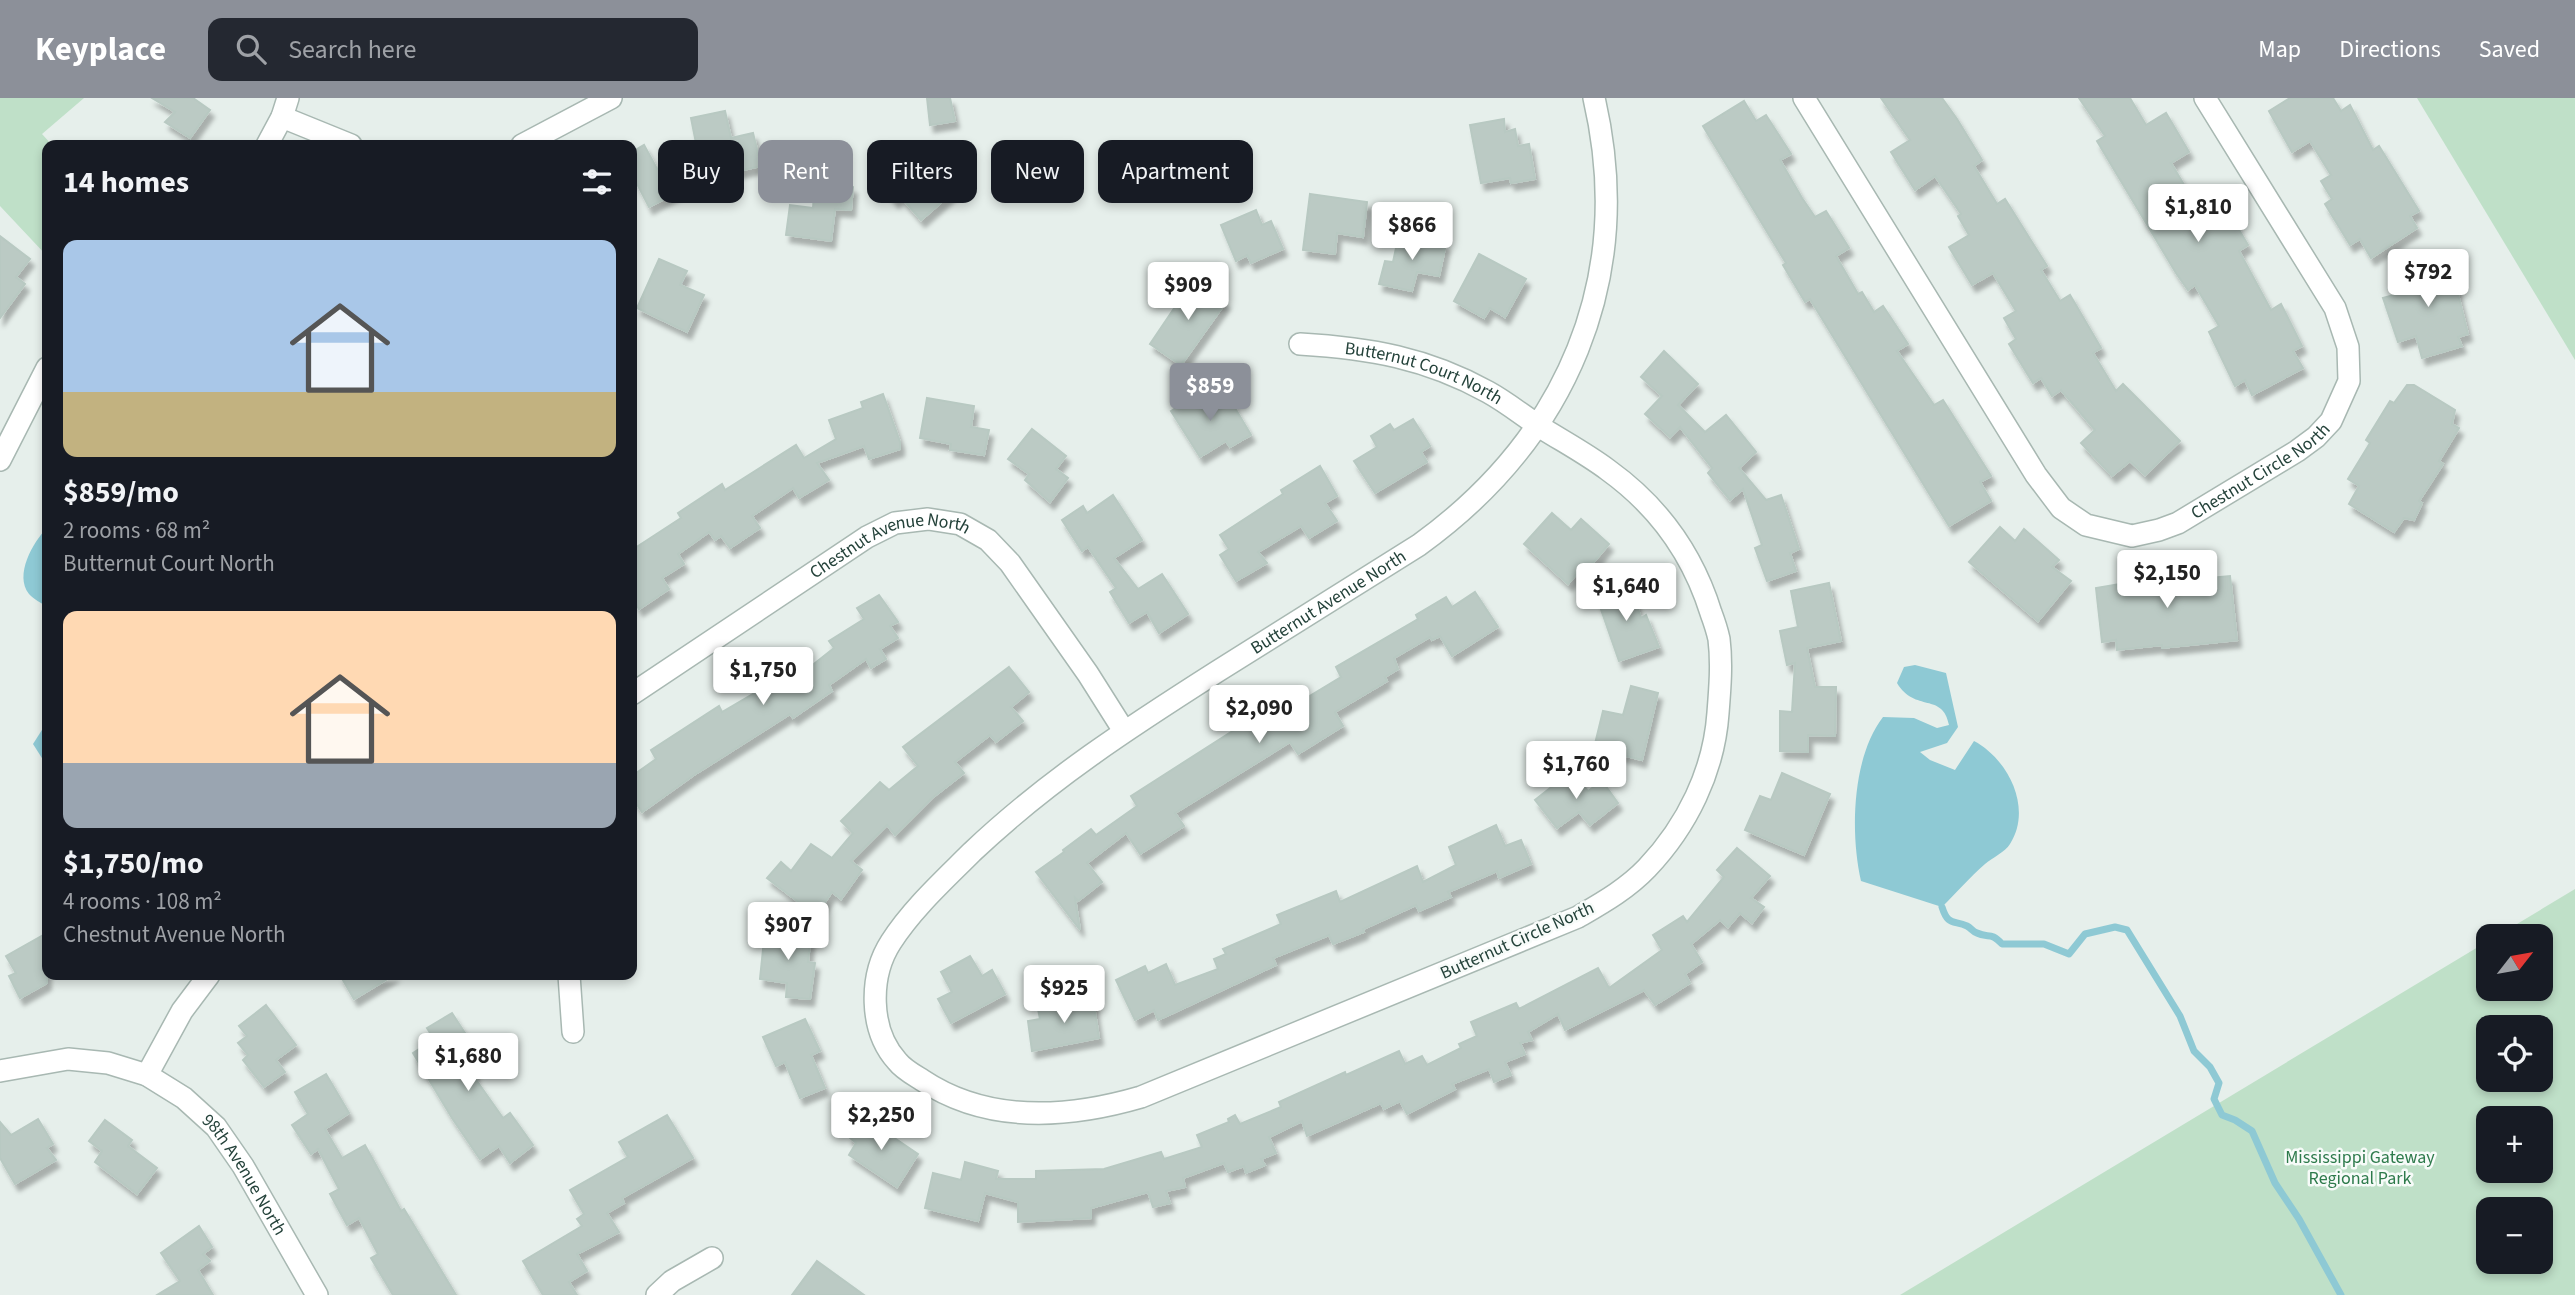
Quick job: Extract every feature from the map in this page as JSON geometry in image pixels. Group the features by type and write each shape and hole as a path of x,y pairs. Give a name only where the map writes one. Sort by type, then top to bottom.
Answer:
{"street":[{"path":"531,140 611,98"},
{"name":"Butternut Avenue North","path":"911,1073 897,1062 884,1040 878,1021 875,992 890,943 909,918 988,837 1065,772 1124,731 1419,545 1455,519 1501,474 1555,400 1574,361 1594,299 1600,269 1606,202 1604,164 1594,98"},
{"name":"Chestnut Circle North","path":"1804,98 2036,475 2061,508 2087,525 2132,536 2178,523 2297,451 2331,421 2349,381 2348,347 2335,308 2205,98"},
{"path":"269,140 285,108 342,140"},
{"name":"Butternut Court North","path":"1300,344 1380,351 1414,360 1452,374 1488,392 1537,425"},
{"path":"0,460 42,378"},
{"name":"Butternut Circle North","path":"911,1073 949,1095 998,1109 1028,1114 1058,1114 1107,1107 1141,1097 1578,917 1614,896 1646,870 1678,831 1701,786 1717,737 1720,685 1718,637 1702,583 1677,539 1646,501 1608,470 1537,425"},
{"name":"Chestnut Avenue North","path":"637,691 867,537 895,523 928,519 960,524 988,540 1010,563 1088,674 1124,731"},
{"path":"148,1074 182,1010 204,980"},
{"path":"569,980 573,1032"},
{"name":"98th Avenue North","path":"0,1071 68,1059 108,1063 148,1074 184,1098 216,1127 243,1166 317,1295"},
{"path":"657,1295 673,1281 712,1258"}],"green space":[{"path":"0,98 84,98 42,134 47,140 42,140 42,251 0,206"},
{"path":"2417,98 2575,98 2575,360"},
{"name":"Mississippi Gateway Regional Park","path":"2575,889 2575,1295 1900,1295 2476,948 2476,1001 2553,1001 2553,924 2517,924"}],"water":[{"path":"42,534 42,604 29,594 24,578 27,559"},
{"path":"1915,665 1946,673 1958,727 1947,743 1920,752 1930,760 1955,770 1974,741 1986,749 2006,772 2018,800 2019,815 2010,844 1979,869 1942,907 1861,881 1855,841 1856,796 1860,774 1865,753 1883,717 1914,718 1937,728 1949,725 1941,709 1912,698 1897,683 1904,667"},
{"path":"42,730 42,758 33,744"}],"building":[{"path":"152,98 193,98 210,110 190,138 165,122 175,112"},
{"path":"927,98 950,98 955,121 930,125"},
{"path":"1881,98 1942,98 1957,119 1982,160 1974,166 1997,204 2005,199 2047,266 2041,270 2060,301 2070,295 2101,348 2093,353 2116,391 2123,384 2180,441 2145,475 2130,461 2112,476 2081,443 2095,430 2061,390 2052,396 2041,378 2033,383 2009,344 2016,339 2004,318 2016,311 1993,273 1972,285 1949,247 1969,235 1958,216 1961,214 1935,176 1915,190 1891,152 1910,140"},
{"path":"2079,98 2130,98 2146,125 2166,113 2189,152 2171,163 2192,198 2202,193 2214,212 2225,206 2248,245 2239,251 2271,310 2281,304 2302,346 2293,351 2303,368 2252,395 2245,380 2235,386 2209,332 2219,326 2195,285 2188,290 2176,273 2097,141 2105,136"},
{"path":"2290,98 2333,98 2341,111 2350,105 2373,150 2379,146 2419,211 2410,216 2417,228 2371,258 2360,239 2350,245 2325,204 2332,199 2321,181 2331,175 2310,141 2292,152 2269,111"},
{"path":"1744,101 1756,121 1766,115 1791,154 1780,160 1802,198 1815,217 1826,211 1849,248 1836,256 1858,294 1862,292 1874,312 1883,306 1908,344 1897,351 1934,405 1943,400 1991,476 1980,482 1991,501 1949,526 1810,299 1805,302 1783,265 1786,263 1703,126"},
{"path":"725,111 731,138 753,133 758,167 744,170 744,140 695,140 691,118"},
{"path":"1504,119 1505,132 1515,129 1518,146 1529,144 1535,179 1511,183 1510,178 1481,183 1470,125"},
{"path":"644,145 657,169 658,202 649,207 637,184 637,149"},
{"path":"1310,194 1367,202 1363,237 1337,233 1335,254 1303,250"},
{"path":"813,203 852,203 851,210 835,209 831,241 786,235 790,205 813,208"},
{"path":"906,203 941,203 921,220"},
{"path":"1256,210 1262,225 1271,221 1283,249 1251,263 1247,255 1236,261 1221,225"},
{"path":"1399,234 1446,244 1439,276 1417,272 1412,291 1379,284 1385,261 1393,262"},
{"path":"0,236 30,259 16,277 25,284 0,318"},
{"path":"1479,254 1526,279 1505,317 1490,308 1484,318 1454,301"},
{"path":"659,259 687,271 680,285 704,295 687,332 637,308"},
{"path":"2438,259 2441,270 2451,266 2468,334 2458,337 2462,346 2422,358 2416,336 2398,342 2383,298 2405,292 2399,271"},
{"path":"1194,279 1226,302 1181,365 1150,344"},
{"path":"1664,351 1698,384 1678,405 1705,432 1726,415 1756,452 1739,468 1766,500 1781,495 1799,549 1790,553 1796,571 1767,581 1755,548 1762,545 1743,489 1730,500 1708,473 1712,468 1680,427 1670,437 1645,414 1662,396 1641,377"},
{"path":"2407,385 2414,385 2455,410 2452,424 2459,428 2439,461 2443,464 2419,501 2422,503 2414,520 2404,518 2394,532 2349,504 2359,486 2348,479 2370,443 2366,440 2390,401 2394,403"},
{"path":"1208,388 1221,409 1232,403 1251,435 1230,447 1226,441 1200,457 1171,411"},
{"path":"883,394 900,449 869,459 864,446 817,463 829,480 799,498 793,488 752,516 760,528 730,548 721,536 715,540 709,532 678,554 684,564 662,578 669,589 639,609 637,547 681,518 678,513 722,484 725,490 796,445 804,458 836,439 829,420 863,408 861,402"},
{"path":"927,398 974,406 971,427 989,430 984,455 950,450 951,444 920,438"},
{"path":"1413,419 1430,446 1421,452 1427,462 1375,493 1354,461 1377,447 1371,436 1390,424 1394,430"},
{"path":"1032,429 1066,456 1056,469 1068,478 1050,502 1025,480 1029,474 1008,459"},
{"path":"1320,466 1337,496 1325,503 1337,521 1309,538 1301,526 1258,552 1267,563 1236,581 1220,555 1229,549 1220,535 1283,494 1281,490"},
{"path":"1113,495 1142,540 1114,558 1138,589 1162,574 1188,614 1159,633 1147,612 1129,623 1110,592 1116,588 1088,547 1082,551 1062,520 1083,506 1087,513"},
{"path":"1552,513 1571,530 1581,519 1609,544 1587,570 1585,564 1568,584 1524,544"},
{"path":"2000,527 2015,541 2024,529 2059,560 2052,567 2071,581 2038,621 1969,562"},
{"path":"2207,566 2209,578 2230,576 2237,640 2117,650 2116,640 2102,642 2096,588 2120,584 2119,574 2144,570 2144,575"},
{"path":"1629,583 1641,618 1646,615 1659,647 1619,661 1596,595"},
{"path":"1829,583 1841,641 1807,648 1815,687 1836,687 1835,736 1808,735 1808,752 1780,751 1780,711 1792,712 1795,663 1787,665 1780,631 1798,627 1791,591"},
{"path":"1475,592 1498,627 1452,656 1440,636 1432,640 1430,637 1394,658 1398,669 1385,677 1387,681 1335,712 1343,726 1298,754 1290,742 1175,813 1184,826 1140,854 1126,833 1087,863 1102,882 1078,901 1075,898 1080,930 1036,872 1091,829 1096,835 1137,806 1131,796 1292,693 1298,703 1341,677 1336,667 1418,619 1416,615 1446,597 1452,607"},
{"path":"879,595 898,622 890,626 898,638 880,649 886,659 871,668 866,659 829,685 832,691 793,718 790,714 694,775 642,812 637,804 637,772 656,759 651,750 719,706 722,712 763,688 757,678 786,660 790,667 798,662 805,671 834,648 829,641 864,619 857,608"},
{"path":"1009,667 1029,692 1011,707 1023,721 996,742 990,735 955,762 964,773 932,798 895,835 887,825 851,861 862,870 841,899 832,892 816,915 767,878 781,862 791,871 811,844 832,858 853,833 841,821 880,782 889,790 918,766 903,747"},
{"path":"1631,686 1658,693 1642,760 1594,748 1603,711 1623,715"},
{"path":"1572,771 1588,791 1602,781 1618,803 1590,825 1579,812 1557,828 1535,800"},
{"path":"1782,773 1830,794 1804,855 1745,830 1760,796 1771,800"},
{"path":"1496,825 1505,846 1521,840 1531,864 1499,878 1497,871 1448,892 1451,897 1419,911 1416,905 1363,929 1364,932 1333,944 1329,935 1273,958 1276,965 1158,1020 1154,1010 1135,1020 1116,980 1145,966 1148,973 1166,964 1175,985 1218,969 1214,959 1226,954 1223,949 1281,924 1277,915 1336,891 1340,902 1417,866 1423,882 1456,865 1449,847"},
{"path":"1737,848 1770,876 1751,898 1764,907 1752,923 1740,913 1728,927 1720,920 1691,944 1702,962 1685,974 1690,983 1655,1005 1644,990 1565,1030 1558,1014 1528,1032 1532,1040 1520,1043 1525,1054 1505,1062 1511,1075 1494,1082 1489,1069 1452,1084 1455,1089 1407,1114 1400,1101 1384,1109 1381,1103 1307,1136 1302,1121 1269,1137 1276,1153 1261,1159 1265,1165 1246,1173 1244,1166 1228,1172 1224,1163 1183,1178 1185,1187 1166,1191 1170,1203 1153,1207 1148,1192 1091,1208 1091,1218 1018,1222 1018,1202 985,1193 978,1221 925,1208 933,1173 961,1180 965,1162 998,1171 996,1179 1036,1179 1036,1171 1104,1169 1161,1152 1164,1159 1202,1147 1197,1135 1229,1122 1228,1119 1235,1115 1240,1124 1281,1107 1279,1102 1399,1051 1405,1064 1422,1056 1427,1065 1461,1048 1459,1044 1477,1036 1471,1022 1516,1003 1519,1009 1598,968 1609,988 1662,950 1653,935 1683,916 1687,922 1724,877 1717,870"},
{"path":"765,930 811,934 808,962 815,963 810,999 786,997 787,983 760,979"},
{"path":"42,936 42,980 47,980 47,983 20,998 9,976 16,973 6,956"},
{"path":"970,956 982,976 992,970 1005,994 951,1023 938,999 952,992 941,972"},
{"path":"343,980 386,980 354,999"},
{"path":"1093,999 1099,1038 1032,1051 1028,1021 1040,1019 1038,1009"},
{"path":"266,1005 296,1045 276,1060 285,1072 264,1087 243,1060 248,1055 238,1043 247,1036 239,1026"},
{"path":"452,1013 472,1044 461,1050 475,1073 472,1074 503,1118 510,1113 533,1145 510,1163 499,1146 480,1159 413,1053 434,1039 427,1028"},
{"path":"805,1019 820,1051 811,1055 825,1088 800,1098 785,1062 776,1066 763,1037"},
{"path":"326,1074 349,1113 325,1129 342,1158 365,1145 401,1211 404,1209 456,1295 393,1295 371,1258 378,1254 359,1218 347,1225 330,1194 339,1189 318,1149 311,1154 292,1125 308,1114 295,1092"},
{"path":"667,1115 693,1158 622,1198 624,1203 607,1213 619,1232 577,1254 587,1271 569,1282 577,1295 543,1295 523,1261 582,1226 577,1219 584,1214 570,1190 628,1157 619,1142"},
{"path":"862,1116 918,1154 897,1187 849,1155 856,1143 848,1136"},
{"path":"38,1119 53,1144 47,1148 56,1160 15,1184 0,1158 0,1122 11,1135"},
{"path":"105,1120 132,1140 128,1146 157,1168 137,1194 95,1162 102,1151 89,1141"},
{"path":"199,1226 212,1247 203,1254 210,1261 198,1270 213,1295 157,1295 180,1281 161,1253"},
{"path":"817,1261 864,1295 792,1295"}],"waterway":[{"path":"1942,907 1949,920 1967,926 1981,935 1992,936 2002,944 2044,944 2069,954 2085,934 2115,927 2127,930 2180,1016 2194,1051 2210,1067 2219,1083 2214,1099 2222,1115 2252,1131 2275,1183 2299,1219 2341,1295"}]}
